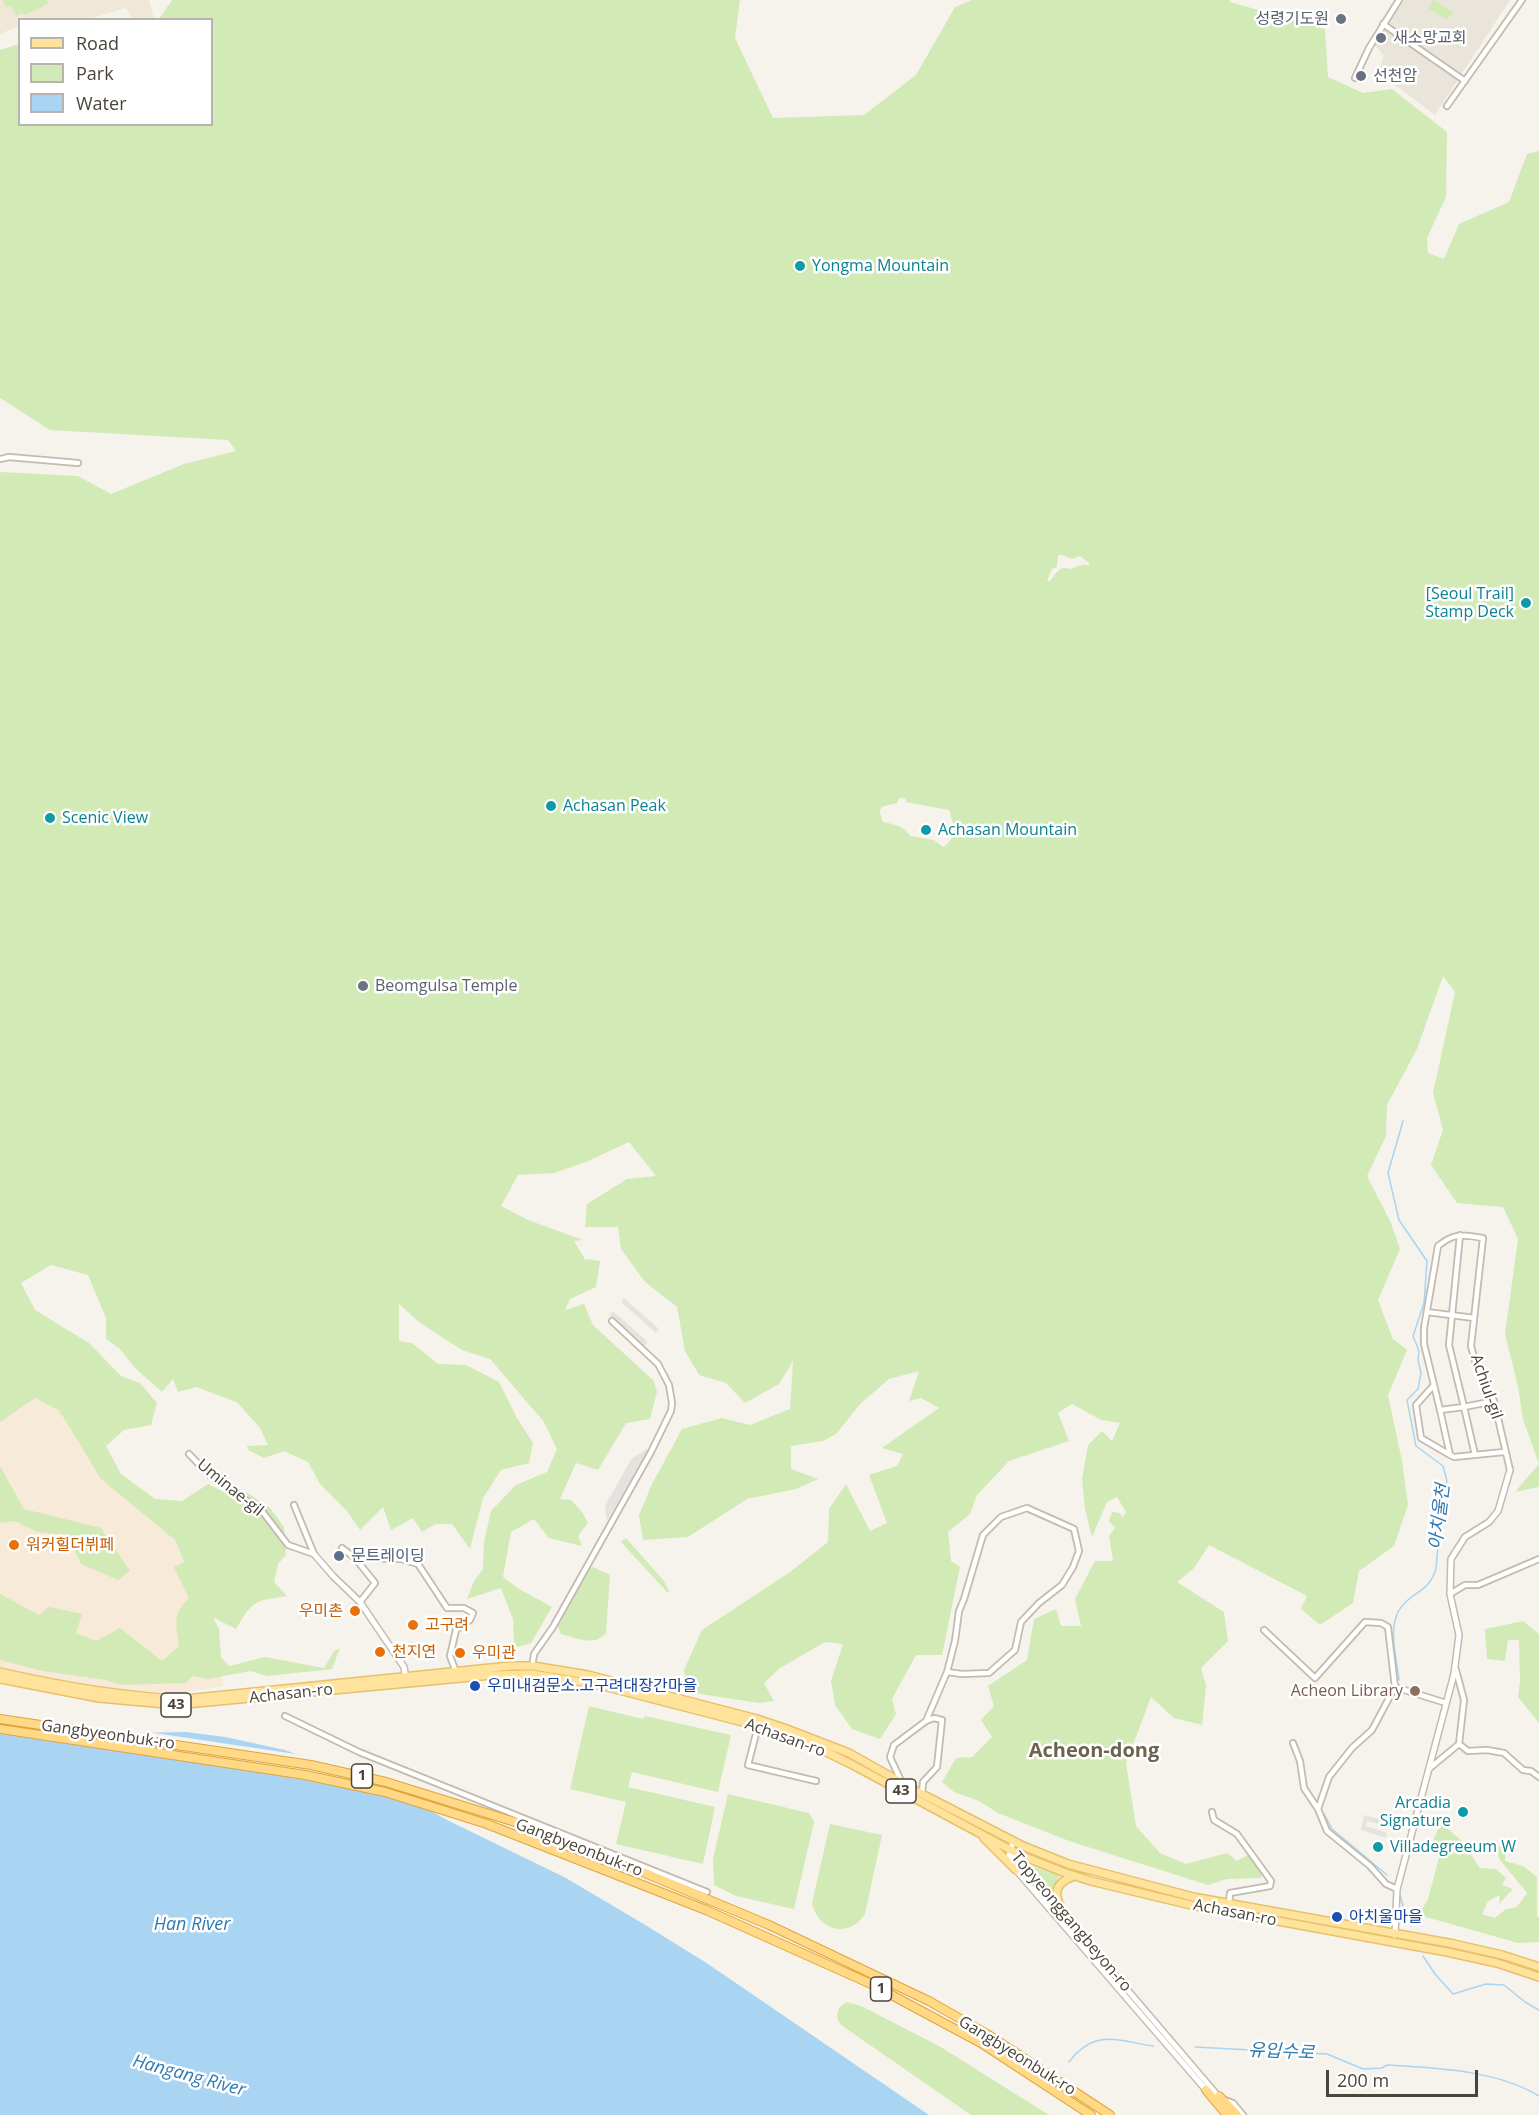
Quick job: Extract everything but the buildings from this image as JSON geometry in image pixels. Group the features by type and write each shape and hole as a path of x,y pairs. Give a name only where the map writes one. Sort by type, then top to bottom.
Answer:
{"highway":[{"name":"Gangbyeonbuk-ro","path":"0,1719 311,1765 386,1782 516,1822 707,1896 929,2001 987,2034 1110,2115"},
{"name":"Gangbyeonbuk-ro","path":"0,1729 305,1775 385,1792 488,1824 706,1910 834,1966 981,2043 1090,2115"},
{"path":"1206,2090 1227,2115"},
{"path":"1219,2096 1236,2115"}],"main road":[{"name":"Achasan-ro","path":"0,1672 145,1698 186,1699 519,1669"},
{"name":"Achasan-ro","path":"0,1679 99,1698 151,1704 190,1704 456,1672 519,1669 653,1690 757,1719 849,1753 1011,1844 1035,1861 1074,1876 1180,1902 1395,1939 1454,1944 1539,1966"},
{"name":"Achasan-ro","path":"571,1676 758,1726 814,1746 977,1832 1068,1864 1193,1897 1395,1939 1497,1964 1539,1977"},
{"path":"977,1832 1016,1869"},
{"path":"1068,1921 1056,1893 1062,1880 1074,1876"}],"street":[{"path":"1355,78 1369,48 1399,0"},
{"path":"1447,106 1489,43 1522,0"},
{"path":"1383,24 1465,81"},
{"path":"0,459 9,457 78,463"},
{"path":"1450,1455 1424,1344 1438,1246 1450,1237 1460,1235 1449,1345 1474,1455"},
{"name":"Achiul-gil","path":"1395,1939 1397,1889 1455,1667 1459,1635 1450,1594 1451,1559 1465,1537 1489,1522 1498,1511 1510,1470 1494,1401 1476,1365 1471,1346 1483,1238 1460,1235"},
{"path":"1427,1312 1474,1318"},
{"path":"532,1670 534,1654 553,1627 651,1452 671,1411 669,1384 658,1364 612,1321"},
{"path":"1434,1385 1416,1405 1421,1438 1454,1457 1504,1452"},
{"path":"1440,1410 1494,1401"},
{"name":"Uminae-gil","path":"189,1454 211,1477 262,1511 288,1545 314,1554 360,1602 404,1666 406,1679"},
{"path":"294,1505 314,1554"},
{"path":"926,1721 947,1672 955,1641 959,1611 983,1535 1001,1517 1027,1508 1074,1529 1079,1551 1073,1567 1062,1585 1039,1603 1021,1622 1016,1650 989,1673 947,1672"},
{"path":"342,1548 355,1558 375,1583 360,1602"},
{"path":"355,1558 401,1559 418,1563 447,1608 464,1608 473,1613 470,1620 456,1630 450,1656 456,1672"},
{"path":"1450,1594 1465,1585 1484,1582 1539,1559"},
{"path":"1264,1630 1315,1678 1361,1625 1372,1621 1388,1627 1395,1687 1372,1730 1345,1755 1329,1777 1318,1809"},
{"path":"1430,1768 1459,1744 1464,1700 1455,1667"},
{"path":"1395,1687 1446,1703"},
{"path":"285,1716 359,1752 707,1896"},
{"path":"901,1781 890,1757 894,1745 926,1721 934,1718 942,1720 937,1767 922,1782 922,1794"},
{"path":"758,1726 748,1766 816,1781"},
{"path":"1293,1743 1300,1761 1304,1788 1318,1809 1327,1831 1370,1866 1386,1884 1397,1889"},
{"path":"1459,1744 1468,1751 1487,1750 1504,1753 1523,1770 1539,1777"},
{"path":"1212,1812 1214,1820 1237,1834 1271,1881 1270,1886 1230,1893 1229,1903"},
{"name":"Topyeonggangbeyon-ro","path":"1011,1844 1009,1856 1016,1869 1206,2090"},
{"name":"Topyeonggangbeyon-ro","path":"1011,1844 1013,1855 1219,2096"},
{"path":"1206,2090 1233,2103 1243,2115"}],"shaded area":[{"path":"0,0 149,0 154,18 131,18 126,8 92,18 18,18 18,28 16,27 0,34"},
{"path":"1403,0 1510,0 1435,115 1378,72 1384,56 1373,43 1390,19 1410,34 1391,19"},
{"path":"624,1298 659,1329 656,1333 621,1302"},
{"path":"613,1311 648,1342 644,1346 609,1315"},
{"path":"47,1392 175,1540 219,1662 223,1686 184,1692 114,1691 0,1668 0,1408"},
{"path":"649,1448 607,1521 605,1509 607,1502 632,1458"},
{"path":"1364,1815 1388,1821 1386,1826 1367,1821 1366,1826 1387,1833 1386,1838 1361,1830"}],"green space":[{"path":"3,0 47,0 48,4 24,15 22,13 16,16 11,5 6,7"},
{"path":"172,0 740,0 735,38 773,118 864,115 916,75 955,7 972,0 1230,0 1230,2 1325,29 1328,77 1363,93 1392,89 1447,132 1446,197 1427,238 1428,253 1444,259 1459,224 1509,202 1527,154 1539,151 1539,1464 1523,1419 1518,1386 1505,1334 1518,1239 1503,1207 1457,1203 1431,1165 1443,1130 1433,1093 1455,992 1443,976 1417,1049 1387,1105 1386,1136 1367,1176 1391,1223 1400,1249 1378,1300 1393,1339 1407,1350 1388,1395 1402,1461 1408,1505 1394,1546 1359,1571 1353,1603 1320,1625 1301,1609 1307,1596 1209,1545 1194,1568 1177,1582 1224,1612 1228,1641 1201,1668 1206,1685 1202,1725 1174,1718 1151,1697 1126,1763 1136,1826 1160,1853 1186,1864 1227,1853 1237,1861 1253,1852 1263,1868 1261,1878 1227,1879 1208,1885 1069,1841 998,1813 979,1801 954,1792 942,1782 956,1758 972,1757 992,1737 981,1720 994,1706 988,1686 1027,1660 1034,1619 1056,1609 1061,1626 1081,1626 1075,1599 1095,1561 1113,1561 1109,1536 1115,1528 1109,1521 1112,1512 1120,1513 1122,1518 1126,1512 1117,1497 1107,1502 1092,1537 1085,1509 1082,1479 1088,1445 1102,1431 1112,1441 1120,1423 1101,1420 1072,1404 1058,1413 1069,1441 1009,1461 977,1495 970,1514 948,1532 951,1561 960,1567 942,1655 916,1655 892,1699 896,1714 880,1739 852,1729 835,1705 831,1681 843,1644 825,1642 780,1668 764,1683 774,1701 759,1703 687,1692 684,1670 702,1630 790,1572 828,1542 829,1509 846,1484 870,1531 887,1523 869,1475 897,1466 903,1454 882,1448 939,1408 921,1398 909,1401 919,1371 889,1379 861,1403 836,1434 823,1441 791,1446 791,1469 818,1479 796,1489 747,1499 688,1537 643,1540 639,1515 652,1484 682,1429 722,1418 750,1425 790,1409 793,1361 779,1384 745,1403 726,1383 699,1375 685,1351 677,1307 645,1282 621,1249 618,1227 585,1227 587,1204 627,1179 656,1176 629,1142 588,1161 554,1173 518,1175 501,1206 528,1220 583,1240 574,1241 586,1261 587,1259 600,1261 596,1287 570,1299 565,1310 584,1304 593,1325 654,1381 657,1392 650,1419 626,1423 598,1470 576,1463 560,1499 571,1500 588,1523 578,1536 582,1546 549,1538 534,1519 511,1532 503,1577 519,1589 552,1607 531,1643 514,1648 513,1619 501,1588 467,1599 474,1581 483,1569 484,1542 491,1511 516,1485 547,1472 557,1449 544,1422 490,1359 462,1350 419,1322 399,1304 399,1341 412,1343 438,1364 466,1365 499,1382 517,1418 533,1443 529,1463 501,1470 483,1498 470,1549 452,1524 436,1524 422,1532 413,1518 391,1530 383,1507 360,1530 347,1511 320,1484 308,1462 284,1451 264,1458 248,1450 247,1446 268,1445 260,1428 238,1403 197,1387 178,1392 173,1379 162,1392 134,1367 120,1349 106,1339 106,1318 88,1275 51,1265 21,1283 35,1310 89,1343 121,1376 140,1383 157,1403 151,1425 124,1430 106,1446 121,1474 155,1499 182,1501 208,1484 236,1498 246,1492 270,1508 284,1527 286,1555 278,1564 274,1582 287,1596 261,1601 251,1607 236,1629 213,1617 219,1629 221,1657 229,1666 265,1657 324,1668 334,1651 340,1648 332,1669 267,1676 251,1671 207,1679 192,1676 186,1683 121,1685 106,1680 43,1671 0,1660 0,1594 39,1615 49,1607 82,1614 76,1633 96,1641 120,1628 162,1661 179,1646 176,1620 180,1609 189,1598 174,1567 184,1562 175,1540 101,1479 59,1410 35,1398 0,1422 0,472 78,476 111,494 184,464 236,451 228,440 50,430 0,398 0,50 18,44 18,126 213,126 213,18 160,18","holes":["1058,555 1072,559 1080,556 1090,564 1061,569 1050,581 1047,581 1052,569 1057,567","899,798 905,798 906,802 949,810 954,830 948,843 943,847 934,840 910,836 902,828 883,822 881,807 897,803"]},
{"path":"1434,0 1453,12 1447,20 1428,8"},
{"path":"1539,1464 1539,1487 1515,1492"},
{"path":"0,1466 24,1509 101,1528 130,1571 118,1580 81,1564 67,1535 37,1532 15,1521 0,1523"},
{"path":"626,1538 664,1581 668,1593 621,1542"},
{"path":"593,1567 610,1575 606,1633 590,1641 561,1634 558,1626 588,1569"},
{"path":"1523,1621 1539,1634 1539,1723 1518,1697 1519,1640 1508,1640 1505,1661 1487,1659 1485,1629"},
{"path":"589,1706 643,1719 645,1716 731,1735 718,1792 632,1772 628,1787 715,1807 703,1864 616,1844 626,1802 570,1789"},
{"path":"728,1794 809,1813 814,1822 794,1909 736,1896 714,1885 713,1859"},
{"path":"1441,1823 1462,1841 1480,1868 1496,1869 1506,1878 1502,1885 1513,1889 1499,1904 1500,1895 1488,1901 1482,1914 1495,1918 1506,1909 1517,1907 1527,1893 1500,1860 1495,1846 1506,1847 1505,1861 1523,1866 1537,1877 1539,1942 1518,1943 1419,1915 1428,1899 1439,1858 1430,1847"},
{"path":"830,1824 882,1835 865,1914 851,1927 843,1929 827,1925 821,1920 815,1913 812,1903"},
{"path":"1026,1864 1060,1876 1053,1895"},
{"path":"847,2002 861,2006 939,2046 1049,2115 971,2115 841,2025 838,2012"}],"water":[{"name":"Han River","path":"0,1713 135,1733 186,1732 225,1737 285,1750 398,1793 447,1820 566,1878 647,1926 708,1964 929,2115 0,2115"}],"pier":[{"path":"0,1710 309,1756 399,1790 446,1816 386,1797 310,1780 0,1733"}],"waterway":[{"name":"아치울천","path":"1399,1680 1393,1632 1394,1622 1402,1606 1425,1587 1433,1577 1436,1569 1442,1496 1447,1481 1443,1466 1416,1446 1407,1400 1418,1389 1421,1373 1418,1360 1419,1351 1413,1336 1424,1303 1427,1261 1399,1220 1388,1173 1403,1121"},
{"name":"아치울천","path":"1324,1814 1332,1829 1387,1875"},
{"name":"아치울천","path":"1400,1895 1411,1926"},
{"name":"아치울천","path":"1423,1956 1453,1994 1486,1984 1504,1985 1539,2010"},
{"name":"유입수로","path":"1069,2062 1088,2044 1108,2039 1153,2046"},
{"name":"유입수로","path":"1195,2047 1327,2054 1363,2069 1382,2068 1387,2065 1466,2072 1504,2081 1539,2096"}],"place":[{"name":"성령기도원","path":"1341,19"},
{"name":"새소망교회","path":"1381,38"},
{"name":"선천암","path":"1361,76"},
{"name":"Yongma Mountain","path":"800,266"},
{"name":"[Seoul Trail] Stamp Deck","path":"1526,603"},
{"name":"Achasan Peak","path":"551,806"},
{"name":"Scenic View","path":"50,818"},
{"name":"Achasan Mountain","path":"926,830"},
{"name":"Beomgulsa Temple","path":"363,986"},
{"name":"워커힐더뷔페","path":"14,1545"},
{"name":"문트레이딩","path":"339,1556"},
{"name":"우미촌","path":"355,1611"},
{"name":"고구려","path":"413,1625"},
{"name":"천지연","path":"380,1652"},
{"name":"우미관","path":"460,1653"},
{"name":"우미내검문소.고구려대장간마을","path":"475,1686"},
{"name":"Acheon Library","path":"1415,1691"},
{"name":"Arcadia Signature","path":"1463,1812"},
{"name":"Villadegreeum W","path":"1378,1847"},
{"name":"아치울마을","path":"1337,1917"}],"district":[{"name":"Acheon-dong","path":"1094,1751"}],"water label":[{"name":"Hangang River","path":"189,2076"}]}
